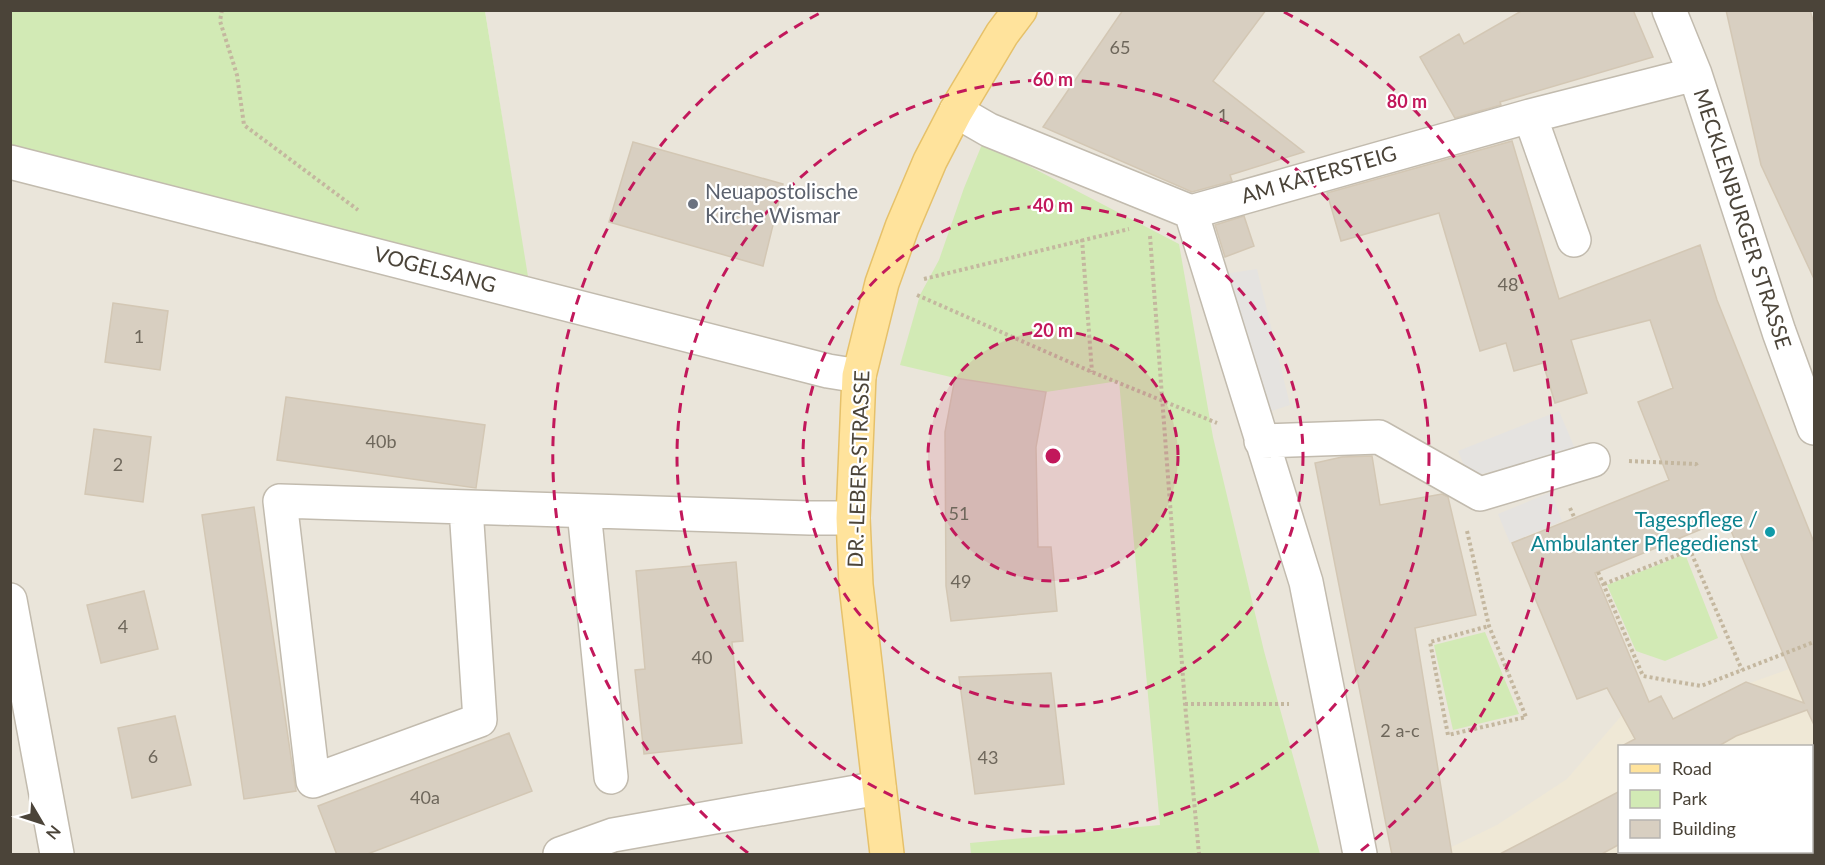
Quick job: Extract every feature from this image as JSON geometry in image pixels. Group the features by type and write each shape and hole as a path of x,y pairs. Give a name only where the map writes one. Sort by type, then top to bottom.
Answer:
{"main road":[{"name":"DR.-LEBER-STRASSE","path":"887,855 856,585 853,518 859,376 882,283 916,194 956,111 1002,34 1020,10"}],"street":[{"name":"MECKLENBURGER STRASSE","path":"1669,10 1695,74 1779,332 1815,428"},
{"name":"AM KATERSTEIG","path":"1191,212 1530,116 1695,74"},
{"path":"956,111 989,130 1191,212 1306,582 1360,855"},
{"path":"1530,116 1574,240"},
{"name":"VOGELSANG","path":"10,162 817,368 859,376"},
{"path":"1261,441 1379,438 1480,494 1593,460"},
{"path":"466,507 480,720 313,781 280,501 853,518"},
{"path":"584,511 611,777"},
{"path":"10,600 57,855"},
{"path":"560,855 613,835 879,788"}],"path":[{"path":"222,10 220,21 237,75 244,125 365,215"},
{"path":"882,283 927,279 1191,212"},
{"path":"1149,224 1185,704 1199,855"},
{"path":"1082,239 1092,372"},
{"path":"882,283 920,295 1092,372 1261,441"},
{"path":"1593,460 1696,464 1698,468"},
{"path":"1466,526 1489,626 1526,717 1448,735 1430,642 1489,626"},
{"path":"1604,584 1690,550 1742,670"},
{"path":"1598,572 1643,676 1701,686 1815,642"},
{"path":"1185,704 1289,704"}],"shaded area":[{"path":"485,11 1814,11 1814,854 11,854 10,162 530,294"},
{"path":"1257,269 1290,405 1259,415 1224,274"},
{"path":"1559,411 1576,451 1469,477 1458,451"},
{"path":"1551,492 1562,521 1510,543 1498,514"},
{"path":"1814,660 1814,854 1437,854 1497,825 1567,779 1622,715 1661,696 1674,719 1746,682 1750,683"}],"green space":[{"path":"10,11 485,11 531,295 11,162"},
{"path":"983,142 1179,244 1213,437 1264,651 1320,854 971,854 970,843 1160,825 1119,381 1046,392 955,378 900,365 920,295 939,260"},
{"path":"1685,554 1718,638 1665,661 1636,651 1607,585"},
{"path":"1485,632 1519,714 1453,730 1434,645"}],"building":[{"path":"1123,10 1266,10 1213,81 1304,152 1230,175 1232,181 1192,192 1043,127"},
{"path":"1523,10 1633,10 1653,57 1500,102 1501,105 1455,118 1420,57 1459,34 1464,44"},
{"path":"1726,10 1810,10 1815,27 1815,281 1761,165"},
{"path":"1512,141 1559,299 1700,245 1717,300 1815,545 1815,727 1807,710 1736,736 1720,745 1624,745 1635,739 1607,688 1577,699 1512,543 1669,480 1638,402 1673,388 1650,320 1571,340 1587,393 1555,403 1543,363 1514,371 1506,343 1480,351 1439,213 1341,241 1327,193","holes":["1726,519 1804,703 1746,682 1673,719 1661,696 1649,702 1595,573"]},
{"name":"Neuapostolische Kirche Wismar","path":"633,142 783,184 763,266 609,222"},
{"path":"1244,216 1254,246 1225,257 1215,225"},
{"path":"113,303 168,311 160,370 105,362"},
{"path":"955,378 1046,392 1036,447 1038,547 1051,547 1057,611 951,621 946,586 945,432"},
{"path":"286,397 485,425 476,488 277,460"},
{"path":"94,429 151,437 143,502 85,494"},
{"path":"1372,456 1380,505 1442,494 1448,497 1476,615 1415,628 1452,855 1392,855 1315,463 1342,457"},
{"path":"254,507 296,791 244,799 202,515"},
{"path":"736,562 743,641 732,642 742,743 644,754 635,670 645,669 636,571"},
{"path":"144,591 158,649 101,663 87,605"},
{"path":"1051,673 1064,784 975,794 959,677"},
{"path":"175,716 191,785 132,798 118,728"},
{"path":"509,733 532,791 365,855 337,855 318,806"},
{"path":"1618,792 1618,845 1600,855 1498,855"}],"place":[{"name":"Neuapostolische Kirche Wismar","path":"693,204"},
{"name":"Tagespflege / Ambulanter Pflegedienst","path":"1770,532"}]}
